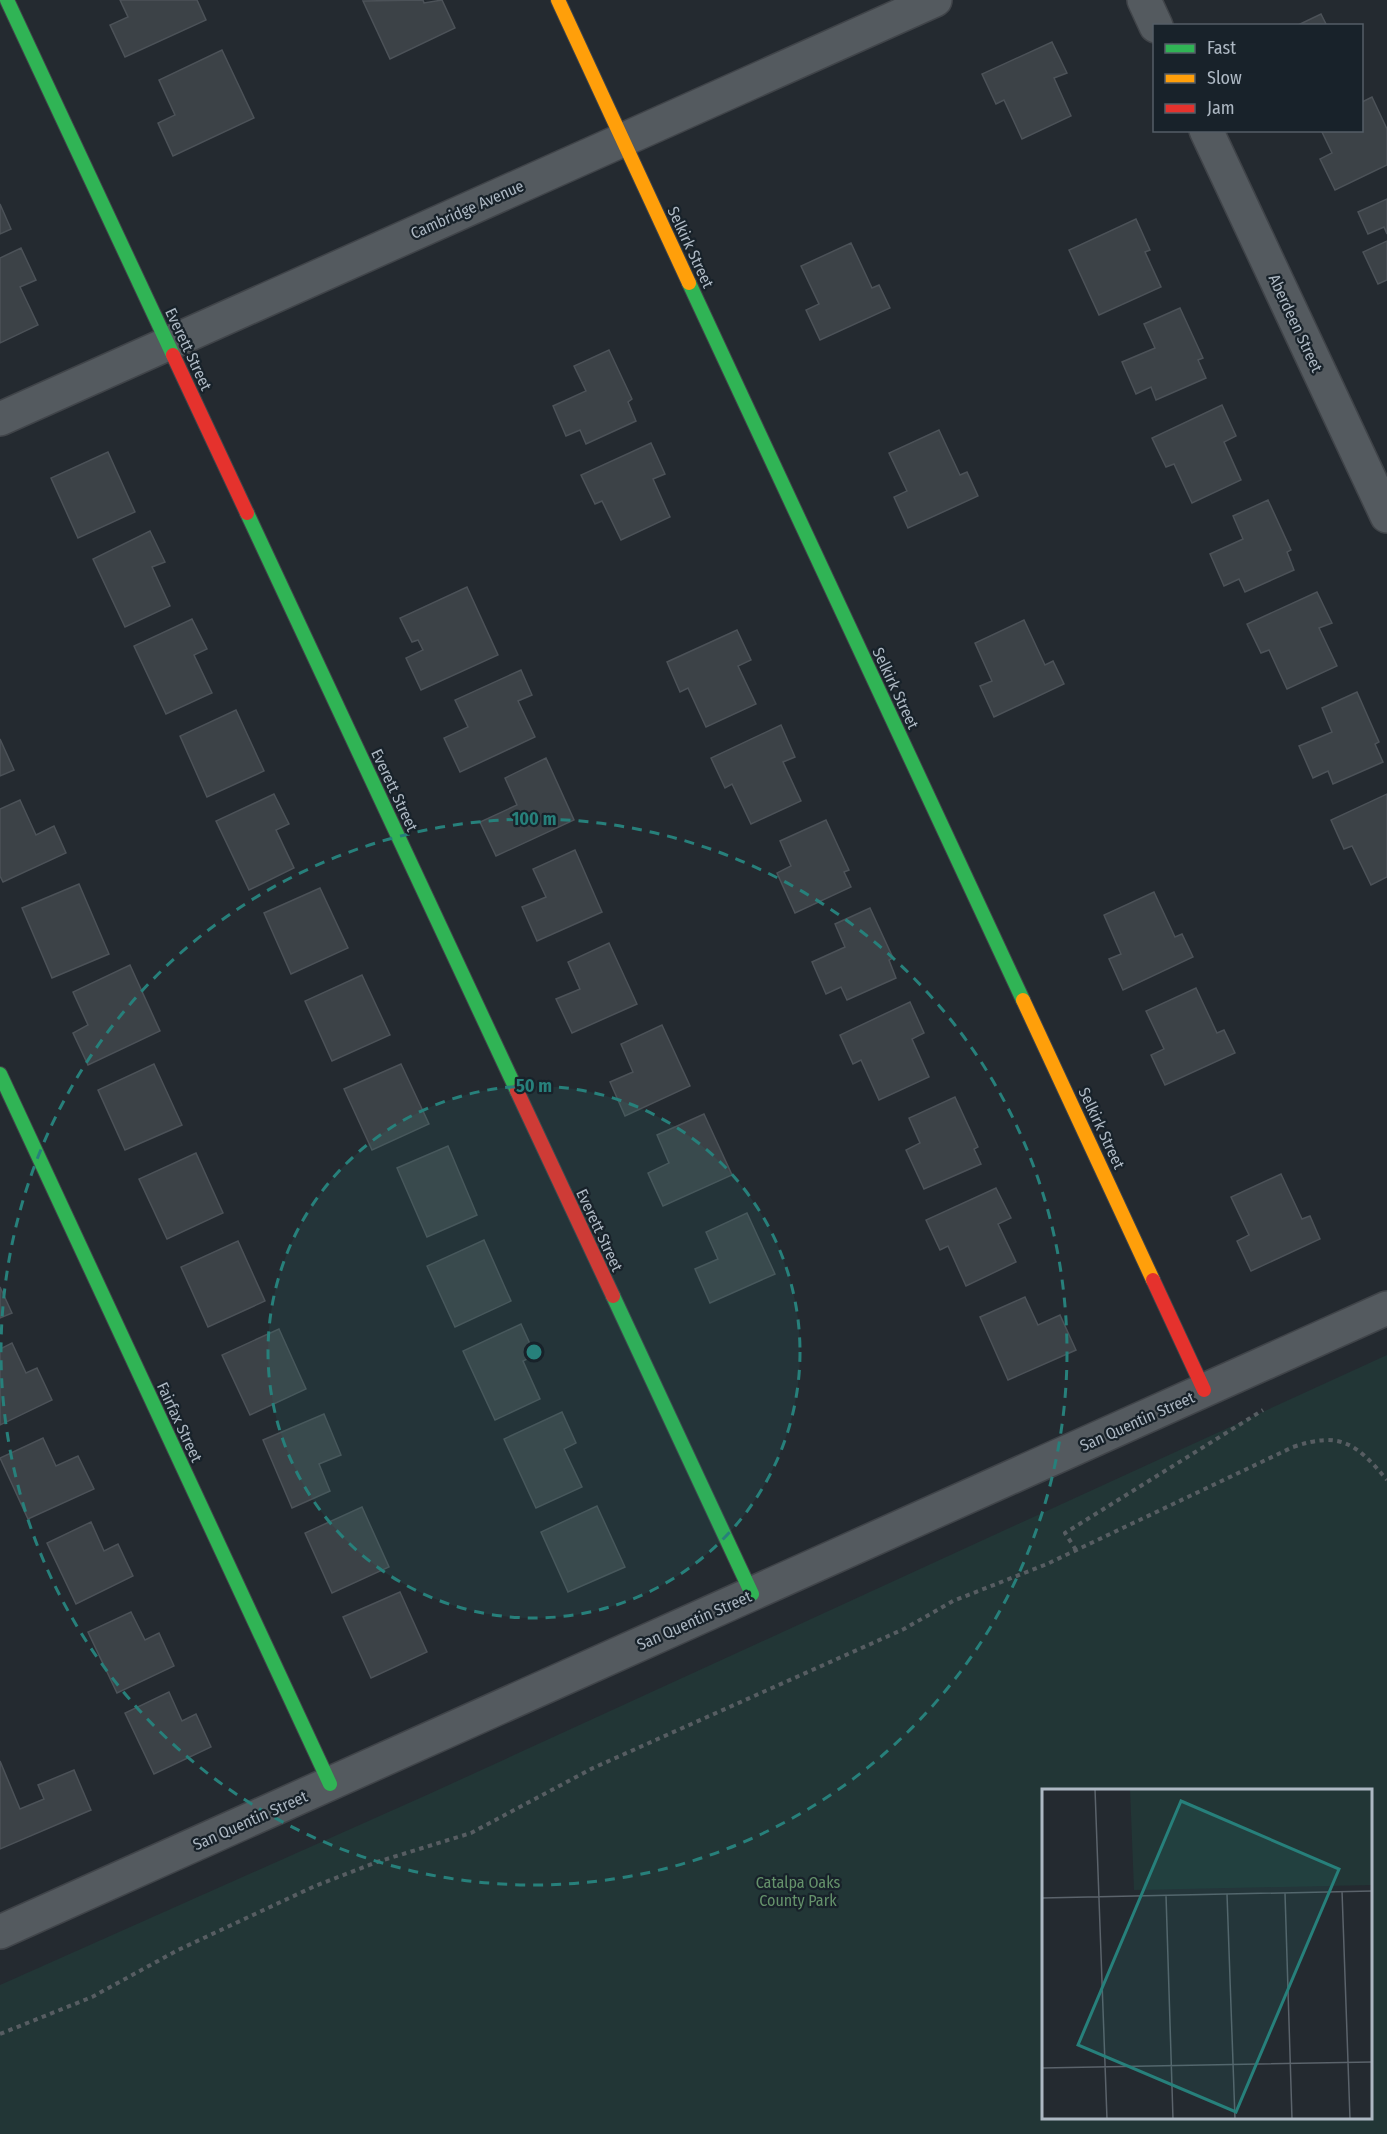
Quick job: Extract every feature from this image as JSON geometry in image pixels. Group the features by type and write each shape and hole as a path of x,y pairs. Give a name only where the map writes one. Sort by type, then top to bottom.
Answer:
{"street":[{"name":"Everett Street","path":"7,0 752,1594"},
{"name":"Selkirk Street","path":"558,0 1204,1390"},
{"name":"Cambridge Avenue","path":"0,418 935,0"},
{"path":"1144,0 1155,24"},
{"name":"Aberdeen Street","path":"1207,132 1387,516"},
{"name":"Fairfax Street","path":"0,1074 330,1784"},
{"name":"San Quentin Street","path":"0,1932 1387,1308"}],"path":[{"path":"1076,1550 1065,1533 1263,1410"},
{"path":"0,2034 92,1997 178,1950 315,1886 377,1862 471,1833 593,1768 904,1629 953,1601 1076,1550 1293,1447 1317,1439 1336,1439 1353,1447 1387,1480"}],"green space":[{"name":"Catalpa Oaks County Park","path":"1387,1355 1387,2134 0,2134 0,1985 429,1794"}],"building":[{"path":"120,0 197,0 206,20 125,57 110,25 128,17"},
{"path":"423,0 424,3 442,0 455,28 390,59 363,1"},
{"path":"1321,14 1326,24 1300,24"},
{"path":"1052,42 1067,73 1054,78 1071,116 1022,139 1004,100 996,104 982,74"},
{"path":"222,50 254,118 173,156 158,123 175,115 159,80"},
{"path":"1372,97 1387,129 1387,165 1335,190 1320,159 1332,153 1322,132 1363,132 1363,102"},
{"path":"1387,199 1387,234 1384,227 1368,234 1358,212"},
{"path":"0,204 11,229 0,234"},
{"path":"1136,219 1150,250 1145,252 1161,287 1099,315 1069,250"},
{"path":"1387,241 1387,280 1378,284 1363,252"},
{"path":"851,243 872,288 879,285 890,308 820,340 806,310 819,304 801,266"},
{"path":"21,248 36,280 20,287 38,325 0,343 0,258"},
{"path":"1180,308 1203,358 1198,360 1206,378 1156,400 1151,387 1136,394 1122,362 1155,348 1144,324"},
{"path":"609,350 632,399 628,402 636,421 586,444 580,430 566,436 553,406 586,391 574,366"},
{"path":"1222,405 1236,436 1224,442 1241,480 1192,503 1174,464 1166,467 1152,438"},
{"path":"939,430 960,475 967,472 978,496 908,528 894,497 907,491 889,453"},
{"path":"651,443 665,474 653,479 670,517 621,540 602,501 595,504 581,475"},
{"path":"108,452 135,512 78,538 51,478"},
{"path":"1268,500 1291,550 1287,552 1294,570 1245,592 1239,579 1224,586 1210,554 1243,539 1233,516"},
{"path":"150,531 165,562 152,567 170,606 125,627 93,559"},
{"path":"467,587 498,655 421,690 406,658 423,650 418,640 412,642 400,618"},
{"path":"1317,592 1332,623 1319,628 1337,666 1287,689 1269,650 1261,653 1247,624"},
{"path":"192,619 207,649 194,655 212,693 166,714 134,646"},
{"path":"1024,620 1045,665 1053,661 1064,684 994,717 980,686 992,681 975,643"},
{"path":"737,630 751,660 738,666 756,704 706,727 688,688 680,692 667,662"},
{"path":"521,670 532,695 518,701 535,737 460,772 444,738 468,727 455,700"},
{"path":"1357,692 1379,742 1375,744 1383,762 1333,784 1328,771 1313,778 1299,746 1332,732 1322,708"},
{"path":"236,710 264,771 207,797 180,736"},
{"path":"781,725 795,757 783,762 801,801 751,824 732,784 725,788 711,758"},
{"path":"0,739 14,770 0,776"},
{"path":"546,758 574,820 496,856 480,822 517,805 505,778"},
{"path":"274,794 289,824 276,830 294,868 249,890 216,821"},
{"path":"1387,794 1387,877 1371,885 1352,846 1344,849 1331,820"},
{"path":"20,800 36,835 54,826 66,853 3,882 0,876 0,809"},
{"path":"826,820 849,870 844,872 851,887 795,913 777,873 791,866 780,841"},
{"path":"575,850 602,912 537,941 522,907 546,897 533,869"},
{"path":"79,884 109,954 52,978 22,908"},
{"path":"320,888 348,948 291,974 264,913"},
{"path":"1154,892 1175,937 1182,934 1193,957 1123,990 1109,959 1121,954 1104,915"},
{"path":"870,908 893,958 889,960 896,978 847,1000 841,987 826,994 812,962 845,947 835,924"},
{"path":"609,943 637,1004 572,1033 556,999 580,989 568,962"},
{"path":"130,965 160,1031 88,1065 73,1033 88,1025 73,992"},
{"path":"362,975 390,1035 332,1061 305,1001"},
{"path":"1196,988 1217,1033 1224,1030 1235,1053 1165,1085 1151,1055 1164,1049 1146,1011"},
{"path":"910,1002 924,1033 912,1039 929,1077 879,1100 861,1060 853,1064 840,1035"},
{"path":"662,1025 690,1086 625,1116 610,1082 633,1072 621,1044"},
{"path":"154,1064 182,1125 125,1150 98,1090"},
{"path":"401,1064 429,1124 372,1150 344,1089"},
{"path":"955,1097 978,1147 974,1149 981,1164 924,1189 906,1150 920,1143 909,1118"},
{"path":"704,1114 732,1175 663,1206 648,1173 669,1163 657,1135"},
{"path":"448,1146 477,1215 427,1237 397,1168"},
{"path":"196,1153 223,1213 167,1239 139,1179"},
{"path":"1281,1174 1302,1219 1310,1216 1320,1239 1251,1271 1237,1241 1249,1235 1231,1197"},
{"path":"996,1188 1011,1218 998,1224 1016,1262 966,1286 948,1246 940,1250 926,1220"},
{"path":"747,1213 775,1274 710,1303 695,1269 718,1259 706,1232"},
{"path":"484,1240 511,1301 455,1327 427,1266"},
{"path":"238,1241 265,1301 208,1327 181,1267"},
{"path":"0,1287 12,1313 0,1318"},
{"path":"1025,1297 1038,1325 1060,1315 1076,1350 1008,1380 980,1317"},
{"path":"521,1324 535,1355 523,1361 540,1399 495,1420 463,1351"},
{"path":"279,1329 306,1389 250,1415 222,1355"},
{"path":"12,1343 26,1373 37,1368 52,1400 0,1425 0,1349"},
{"path":"562,1412 576,1443 564,1449 582,1487 536,1508 504,1439"},
{"path":"324,1414 341,1455 319,1464 330,1491 292,1508 263,1440"},
{"path":"43,1438 56,1466 78,1456 94,1489 28,1519 0,1458"},
{"path":"597,1506 625,1567 568,1592 541,1532"},
{"path":"362,1507 389,1567 332,1593 305,1533"},
{"path":"91,1522 104,1551 118,1544 133,1576 76,1604 47,1543"},
{"path":"400,1592 427,1652 371,1678 343,1617"},
{"path":"131,1612 145,1640 159,1633 174,1666 117,1693 88,1632"},
{"path":"169,1692 182,1721 196,1714 211,1747 154,1774 125,1713"},
{"path":"0,1761 20,1809 44,1799 38,1785 74,1770 91,1810 0,1849"}],"traffic: fast":[{"path":"7,0 173,355"},
{"path":"689,283 1023,1000"},
{"path":"247,513 517,1091"},
{"path":"0,1074 330,1784"},
{"path":"613,1296 752,1594"}],"traffic: slow":[{"path":"558,0 689,283"},
{"path":"1023,1000 1153,1280"}],"traffic: jam":[{"path":"173,355 247,513"},
{"path":"517,1091 613,1296"},
{"path":"1153,1280 1204,1390"}]}
